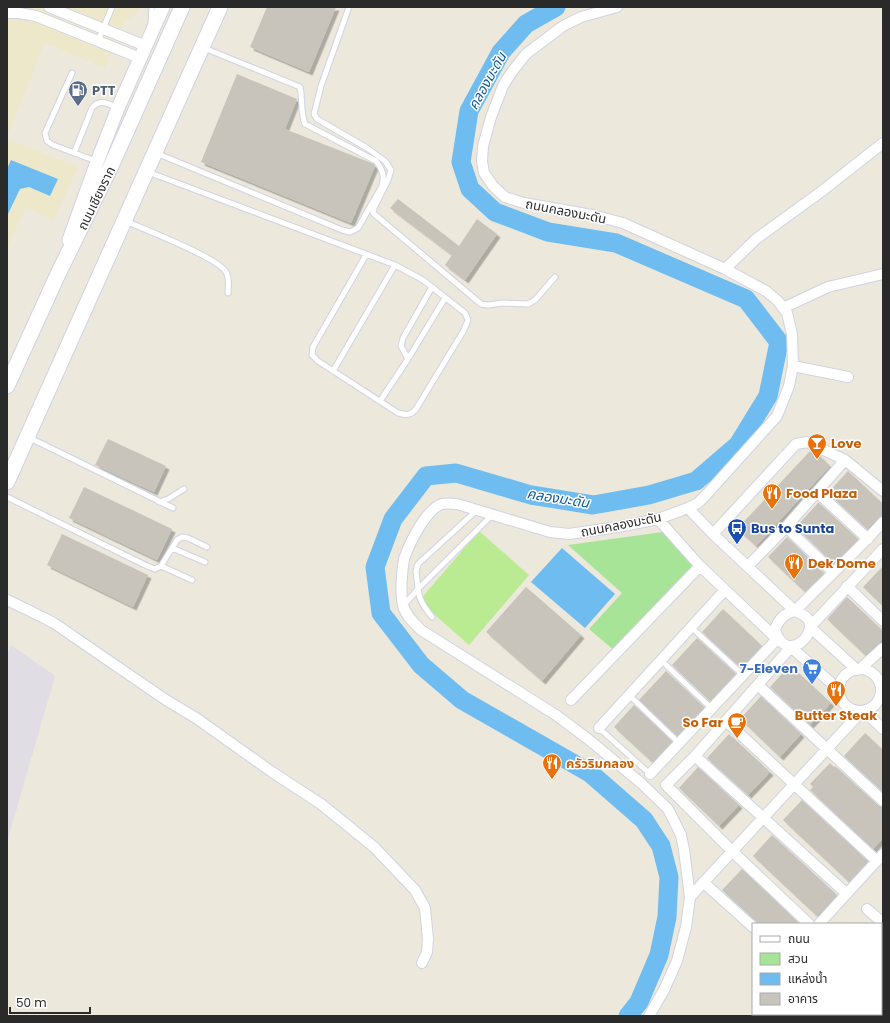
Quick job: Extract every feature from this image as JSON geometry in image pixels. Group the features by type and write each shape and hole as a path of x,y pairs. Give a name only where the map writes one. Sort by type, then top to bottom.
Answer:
{"main road":[{"name":"ถนนเชียงราก","path":"7,386 58,274 111,166 182,7"},
{"path":"8,483 27,437 156,153 220,7"}],"street":[{"path":"50,7 103,28 148,41"},
{"path":"58,274 97,162 118,108 163,7"},
{"name":"ถนนคลองมะดัน","path":"403,607 401,593 404,559 421,523 430,512 442,504 457,504 550,532 569,534 618,527 658,519 698,503 706,495 777,416 789,386 793,366 792,334 787,313 778,301 766,291 725,269 623,223 592,215 524,203 505,196 493,186 484,173 482,161 483,146 491,117 503,86 526,54 563,26 581,17 616,7"},
{"path":"7,13 37,11 98,41 140,58"},
{"path":"725,269 756,239 822,191 883,143"},
{"path":"783,308 828,287 883,274"},
{"path":"793,366 848,377"},
{"path":"713,534 796,444 806,442 845,460 883,491"},
{"path":"748,566 786,527 845,460"},
{"path":"817,492 868,539"},
{"path":"688,508 713,534 795,611 803,614 808,619 810,627 858,670 866,670 876,676 882,688 880,699 877,704 873,708 862,712 690,897"},
{"path":"658,519 700,566 725,590 777,639 784,645 791,647 839,690"},
{"path":"777,639 775,630 776,625 782,617 788,612 795,611 868,539 883,522"},
{"path":"786,527 833,572"},
{"path":"808,923 732,851 666,785 695,756 791,647 797,645 806,637 810,627 847,586 882,552"},
{"path":"571,700 700,566"},
{"path":"847,586 883,621"},
{"path":"599,728 725,590"},
{"path":"7,600 48,620 166,700 196,718 272,772 321,804 374,847 415,890 425,908 428,952 422,963"},
{"path":"403,607 410,619 421,630 556,715 588,739 641,783 668,809 681,835 690,897 686,927 677,960 664,990 649,1016"},
{"path":"650,774 777,639"},
{"path":"883,648 858,670 843,678 839,690 841,699 849,709 862,712 883,729"},
{"path":"758,685 883,801"},
{"path":"726,721 793,785 880,857 846,893 821,923"},
{"path":"695,756 846,893"},
{"path":"703,882 752,926"},
{"path":"867,908 883,923"}],"lane":[{"path":"98,41 112,7"},
{"path":"148,41 152,7"},
{"path":"349,7 320,86 314,114 317,119 385,161 391,170 388,180 372,212 481,304 528,304 535,300 555,277"},
{"path":"156,153 350,232 358,228 382,186 384,178 382,170 376,161 305,124 301,115 302,95 300,87 203,47"},
{"path":"72,73 45,133 47,141 53,145 97,162"},
{"path":"74,153 92,108 96,103 102,102 118,108"},
{"path":"147,172 394,265 412,273 465,313 468,320 464,330 416,409 411,414 406,415 398,413 318,361 312,355 313,347 366,255"},
{"path":"125,221 209,258 225,271 229,279 228,293"},
{"path":"333,371 394,265"},
{"path":"408,359 401,346 403,338 432,287"},
{"path":"380,401 408,359 445,298"},
{"path":"27,437 173,508"},
{"path":"159,502 168,499 184,489"},
{"path":"7,496 155,569 161,566 177,540 182,537 207,546"},
{"path":"432,617 422,604 418,595 416,572 418,564 477,510"},
{"path":"403,607 492,515"},
{"path":"172,548 205,562"},
{"path":"161,566 192,580"},
{"path":"691,627 743,676"},
{"path":"660,660 712,709"},
{"path":"629,695 680,743"},
{"path":"599,728 650,774"}],"shaded area":[{"path":"7,7 140,7 138,12 123,23 105,68 45,43 7,137"},
{"path":"7,139 78,167 53,221 26,207 7,248"},
{"path":"11,645 55,676 7,842 7,655"}],"green space":[{"path":"479,531 529,575 469,645 419,601"},
{"path":"663,532 695,568 615,651 589,629 622,593 568,545"}],"water":[{"path":"11,160 58,179 50,196 29,187 20,189 7,216 7,169"},
{"path":"562,548 615,594 585,628 531,582"}],"building":[{"path":"267,7 336,7 309,72 250,47"},
{"path":"237,74 297,99 285,129 374,164 375,166 351,223 201,162"},
{"path":"398,199 459,246 477,219 497,234 465,280 445,265 452,255 390,208"},
{"path":"108,439 166,466 154,492 95,465"},
{"path":"810,451 819,455 830,466 756,546 737,529"},
{"path":"848,471 883,504 883,515 867,529 828,493"},
{"path":"84,487 172,529 157,560 69,518"},
{"path":"818,503 858,539 834,564 796,527"},
{"path":"62,534 148,575 133,607 47,565"},
{"path":"787,537 824,573 805,592 768,557"},
{"path":"883,566 883,606 863,587"},
{"path":"526,587 581,635 542,681 486,632"},
{"path":"847,597 883,631 883,639 865,655 827,619"},
{"path":"723,609 762,646 741,668 702,632"},
{"path":"697,638 736,674 710,701 672,665"},
{"path":"790,665 831,703 810,725 770,687"},
{"path":"666,671 704,707 677,736 639,700"},
{"path":"761,696 801,734 780,757 740,719"},
{"path":"634,705 672,741 652,762 614,727"},
{"path":"865,733 883,750 883,792 844,756"},
{"path":"729,734 770,772 748,795 707,758"},
{"path":"830,763 879,806 883,807 883,838 873,849 810,790 813,787 810,784"},
{"path":"698,767 739,805 719,826 679,788"},
{"path":"802,800 868,861 849,882 783,820"},
{"path":"772,835 837,895 817,916 753,856"},
{"path":"742,869 799,923 758,923 722,890"}],"waterway":[{"name":"คลองมะดัน","path":"556,7 526,24 501,52 469,111 461,162 470,189 495,212 548,232 616,243 746,299 779,342 768,396 738,445 696,481 649,495 593,505 531,495 456,473 426,476 393,519 375,567 381,613 421,665 462,700 590,773 644,820 661,846 669,877 667,917 659,955 639,1002 628,1016"}],"place":[{"name":"PTT","path":"78,107"},
{"name":"Love","path":"817,460"},
{"name":"Food Plaza","path":"772,510"},
{"name":"Bus to Sunta","path":"737,545"},
{"name":"Dek Dome","path":"794,580"},
{"name":"7-Eleven","path":"812,685"},
{"name":"Butter Steak","path":"836,707"},
{"name":"So Far","path":"737,739"},
{"name":"ครัวริมคลอง","path":"552,780"}]}
